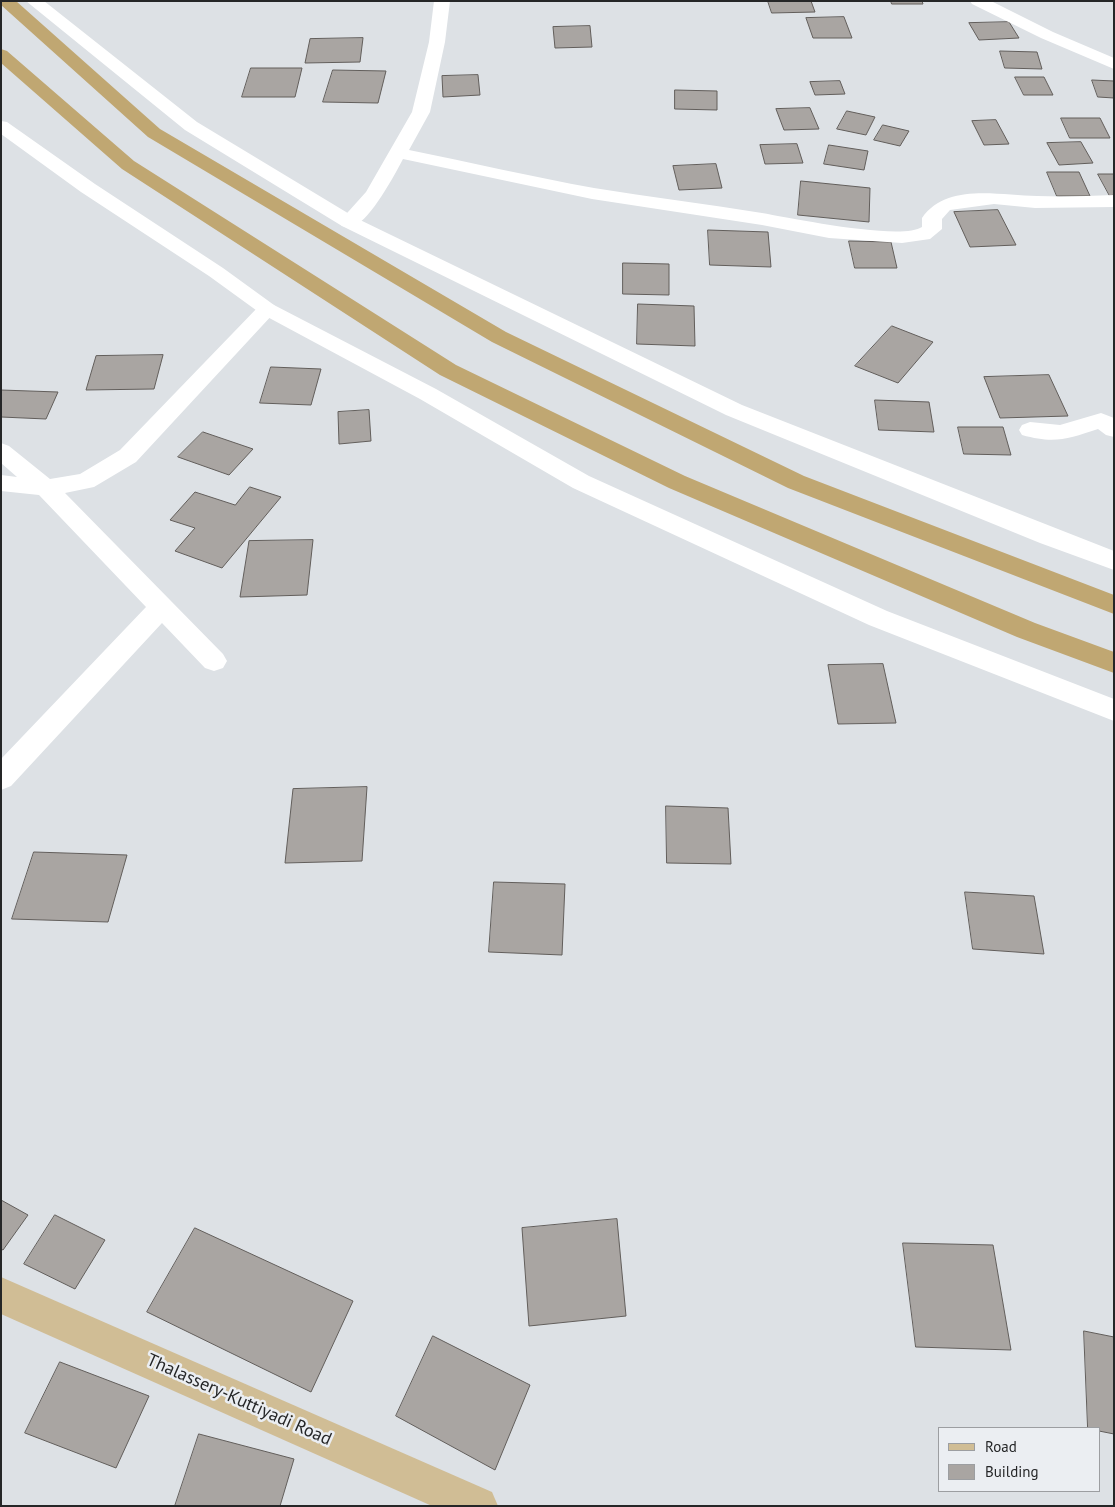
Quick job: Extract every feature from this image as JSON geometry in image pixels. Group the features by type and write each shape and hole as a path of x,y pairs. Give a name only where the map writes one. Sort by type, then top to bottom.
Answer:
{"highway":[{"path":"6,1 154,133 499,337 796,482 1114,605"},
{"path":"1,54 128,165 448,370 677,482 1026,630 1114,663"}],"main road":[{"name":"Thalassery-Kuttiyadi Road","path":"1,1295 478,1506"}],"street":[{"path":"34,1 191,126 349,222 734,410 1049,537 1114,560"},
{"path":"349,222 374,195 421,112 437,42 442,1"},
{"path":"978,1 1047,35 1114,64"},
{"path":"1,126 88,188 216,272 267,309 428,394 581,482 878,618 1114,710"},
{"path":"398,153 592,193 762,219 829,232 902,237 923,235 932,229 932,218 943,206 962,201 994,198 1035,202 1114,201"},
{"path":"1,483 46,488 86,481 128,456 267,309"},
{"path":"1030,430 1062,433 1101,420 1114,430"},
{"path":"1,451 46,488 214,660"},
{"path":"1,778 162,607"}],"building":[{"path":"768,1 811,1 815,12 772,13"},
{"path":"891,1 922,1 923,4 892,4"},
{"path":"844,17 852,38 813,38 806,18"},
{"path":"1009,22 1019,38 979,40 969,23"},
{"path":"590,26 592,47 555,48 553,27"},
{"path":"363,38 360,62 305,63 310,39"},
{"path":"1000,51 1037,52 1042,69 1005,68"},
{"path":"251,68 302,68 295,97 242,97"},
{"path":"333,70 386,71 378,103 323,102"},
{"path":"478,75 480,95 443,97 442,76"},
{"path":"1015,77 1044,77 1053,95 1024,95"},
{"path":"1092,80 1114,81 1114,98 1098,97"},
{"path":"840,81 845,94 815,95 810,82"},
{"path":"675,90 717,91 717,110 675,109"},
{"path":"810,108 819,129 784,130 776,109"},
{"path":"847,111 875,117 866,135 837,129"},
{"path":"1061,118 1100,118 1110,138 1070,138"},
{"path":"996,120 1009,144 984,145 972,121"},
{"path":"883,125 909,131 900,146 874,140"},
{"path":"1081,142 1093,163 1059,165 1047,143"},
{"path":"797,144 803,163 765,164 760,145"},
{"path":"829,145 868,151 864,170 824,164"},
{"path":"716,164 722,188 679,190 673,166"},
{"path":"1047,172 1079,172 1090,196 1057,196"},
{"path":"1098,174 1114,174 1114,195 1110,196"},
{"path":"801,181 870,188 869,222 798,215"},
{"path":"998,210 1016,245 970,247 954,212"},
{"path":"708,230 768,232 771,267 710,265"},
{"path":"849,241 891,242 897,268 855,268"},
{"path":"623,263 669,264 669,295 623,294"},
{"path":"638,304 694,306 695,346 637,344"},
{"path":"892,326 933,342 898,383 855,366"},
{"path":"163,355 154,389 86,390 96,356"},
{"path":"271,367 321,369 311,405 260,403"},
{"path":"1049,375 1068,416 1000,418 984,377"},
{"path":"1,390 58,392 46,419 1,417"},
{"path":"875,400 929,402 934,432 879,430"},
{"path":"369,410 371,441 339,444 338,412"},
{"path":"958,427 1003,427 1011,455 964,454"},
{"path":"203,432 253,449 229,475 178,457"},
{"path":"250,487 281,497 222,568 175,551 195,528 170,520 195,492 235,505"},
{"path":"313,540 307,595 240,597 249,541"},
{"path":"883,664 896,723 838,724 828,665"},
{"path":"367,787 362,861 285,863 293,789"},
{"path":"666,806 728,808 731,864 667,863"},
{"path":"34,852 127,855 108,922 12,919"},
{"path":"494,882 565,884 562,955 489,952"},
{"path":"965,892 1034,896 1044,954 973,949"},
{"path":"1,1200 28,1215 3,1250 1,1249"},
{"path":"55,1215 105,1240 75,1289 24,1264"},
{"path":"617,1219 626,1316 529,1326 522,1228"},
{"path":"195,1228 353,1301 311,1392 147,1312"},
{"path":"903,1243 993,1245 1011,1350 916,1347"},
{"path":"1084,1331 1114,1337 1114,1434 1100,1431 1100,1427 1088,1427"},
{"path":"433,1336 530,1385 495,1470 396,1416"},
{"path":"60,1362 149,1396 116,1468 25,1433"},
{"path":"199,1434 294,1459 280,1506 175,1506"}]}
